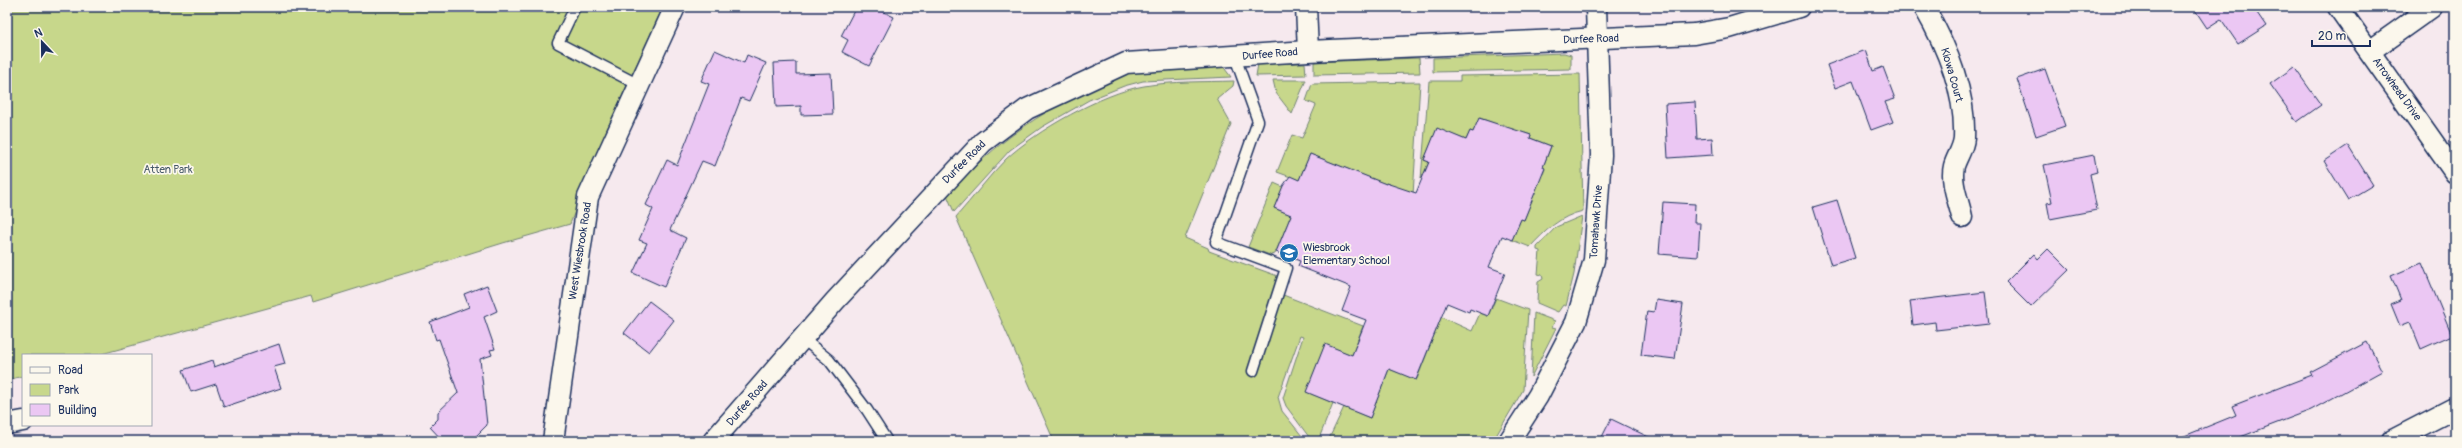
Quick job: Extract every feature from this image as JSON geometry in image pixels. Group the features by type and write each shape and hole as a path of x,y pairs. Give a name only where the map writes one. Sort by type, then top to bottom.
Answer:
{"street":[{"name":"West Wiesbrook Road","path":"553,441 588,197 675,7"},
{"name":"Durfee Road","path":"1306,7 1308,51"},
{"name":"Tomahawk Drive","path":"1509,441 1538,396 1576,322 1594,260 1601,156 1596,7"},
{"name":"Durfee Road","path":"713,441 802,338 958,167 1001,127 1027,109 1126,63 1308,51 1694,34 1729,28 1799,7"},
{"name":"Kiowa Court","path":"1924,7 1943,44 1957,84 1962,110 1963,146 1954,167 1953,177 1962,218"},
{"name":"Arrowhead Drive","path":"2338,7 2455,173"},
{"path":"2370,52 2432,7"},
{"path":"2391,441 2455,408"},
{"path":"7,424 22,420"}],"lane":[{"path":"575,7 558,43 639,86"},
{"path":"1235,57 1258,121 1216,242 1286,268 1253,372"},
{"path":"802,338 829,360 867,410 887,441"}],"green space":[{"name":"Atten Park","path":"7,7 663,7 607,129 570,224 503,243 313,302 311,296 102,354 22,354 22,376 7,380"},
{"path":"1564,53 1571,55 1571,69 1433,72 1433,58"},
{"path":"1419,58 1420,73 1314,75 1314,62"},
{"path":"1305,63 1306,75 1256,76 1258,64"},
{"path":"1222,65 1231,77 1143,81 1124,86 1089,100 1042,127 1010,150 954,212 947,195 962,179 1010,137 1063,102 1107,80 1125,73 1176,67"},
{"path":"1580,74 1583,211 1560,220 1541,235 1530,247 1512,240 1521,219 1524,220 1535,192 1540,173 1543,174 1545,169 1543,167 1551,146 1530,138 1531,135 1525,133 1524,135 1507,128 1507,126 1502,124 1501,126 1480,118 1473,132 1470,131 1466,140 1437,129 1424,160 1429,162 1421,179 1429,81 1460,81 1460,76"},
{"path":"1273,80 1306,80 1292,114 1276,93"},
{"path":"1234,81 1233,86 1217,99 1231,124 1185,238 1208,248 1209,251 1283,278 1278,293 1363,326 1352,355 1325,345 1307,392 1333,403 1318,441 1312,441 1286,406 1283,398 1303,337 1300,336 1278,397 1282,411 1306,441 1054,441 956,217 999,166 1019,148 1052,125 1090,105 1109,96 1127,90 1155,84"},
{"path":"1420,82 1413,195 1310,154 1299,180 1277,172 1292,135 1302,138 1316,105 1306,101 1312,84"},
{"path":"1274,183 1283,187 1274,208 1291,215 1275,254 1270,255 1248,247"},
{"path":"1582,216 1574,274 1566,306 1563,305 1558,312 1537,303 1538,282 1543,279 1542,275 1538,274 1540,251 1537,250 1537,247 1556,227"},
{"path":"1496,298 1528,310 1523,390 1493,441 1328,441 1344,407 1370,418 1389,369 1417,379 1441,317 1472,331 1480,313 1488,316"},
{"path":"1534,313 1555,321 1552,327 1556,328 1531,377"}],"building":[{"path":"856,7 873,7 894,17 869,66 842,52 848,40 841,36"},
{"path":"2193,7 2253,7 2266,26 2238,44 2221,19 2207,28"},
{"path":"715,50 744,63 747,55 766,63 749,101 741,98 715,166 702,161 670,230 686,238 664,287 633,273 647,243 639,240 653,209 646,205 667,160 677,165 709,84 701,81"},
{"path":"1866,50 1873,71 1883,67 1895,99 1885,102 1893,122 1871,130 1853,81 1835,88 1827,65"},
{"path":"796,62 796,74 831,73 833,114 801,115 801,106 776,107 774,63"},
{"path":"2294,67 2321,105 2297,122 2270,84"},
{"path":"2045,69 2065,126 2036,136 2017,79"},
{"path":"1695,102 1697,139 1712,138 1713,155 1668,158 1665,104"},
{"name":"Wiesbrook Elementary School","path":"1479,118 1531,135 1530,138 1551,146 1543,167 1545,168 1524,220 1521,219 1512,240 1502,236 1489,267 1505,273 1488,316 1470,309 1469,312 1447,303 1416,380 1389,369 1370,418 1306,392 1325,344 1352,355 1366,320 1342,311 1351,287 1298,266 1300,261 1276,252 1291,215 1274,208 1283,186 1290,176 1299,180 1310,154 1386,184 1416,193 1429,162 1424,160 1437,128 1466,140 1470,131 1473,132"},
{"path":"2348,145 2373,185 2348,200 2324,161"},
{"path":"2094,155 2097,172 2090,174 2097,210 2050,219 2047,203 2052,202 2044,165"},
{"path":"1837,200 1855,258 1831,265 1813,207"},
{"path":"1663,202 1695,204 1694,223 1700,223 1698,257 1659,254"},
{"path":"2048,249 2069,270 2031,307 2006,282 2034,254 2038,259"},
{"path":"2422,263 2452,335 2421,349 2410,322 2400,326 2391,304 2401,300 2391,276"},
{"path":"487,285 497,311 484,317 495,349 490,350 492,355 480,359 487,425 471,441 443,441 430,427 438,419 438,412 458,393 439,339 436,340 430,322 469,307 464,294"},
{"path":"1985,292 1989,324 1936,330 1935,322 1913,325 1910,301"},
{"path":"1656,300 1683,304 1675,359 1641,355 1647,311 1654,312"},
{"path":"649,301 674,320 649,352 624,333"},
{"path":"2367,342 2382,371 2311,410 2230,441 2172,441 2236,415 2232,406 2312,375 2310,372"},
{"path":"279,344 285,364 274,367 281,388 224,407 216,384 191,392 183,370 212,360 214,367"},
{"path":"1611,419 1657,441 1600,441"}],"place":[{"name":"Wiesbrook Elementary School","path":"1289,253"}]}
